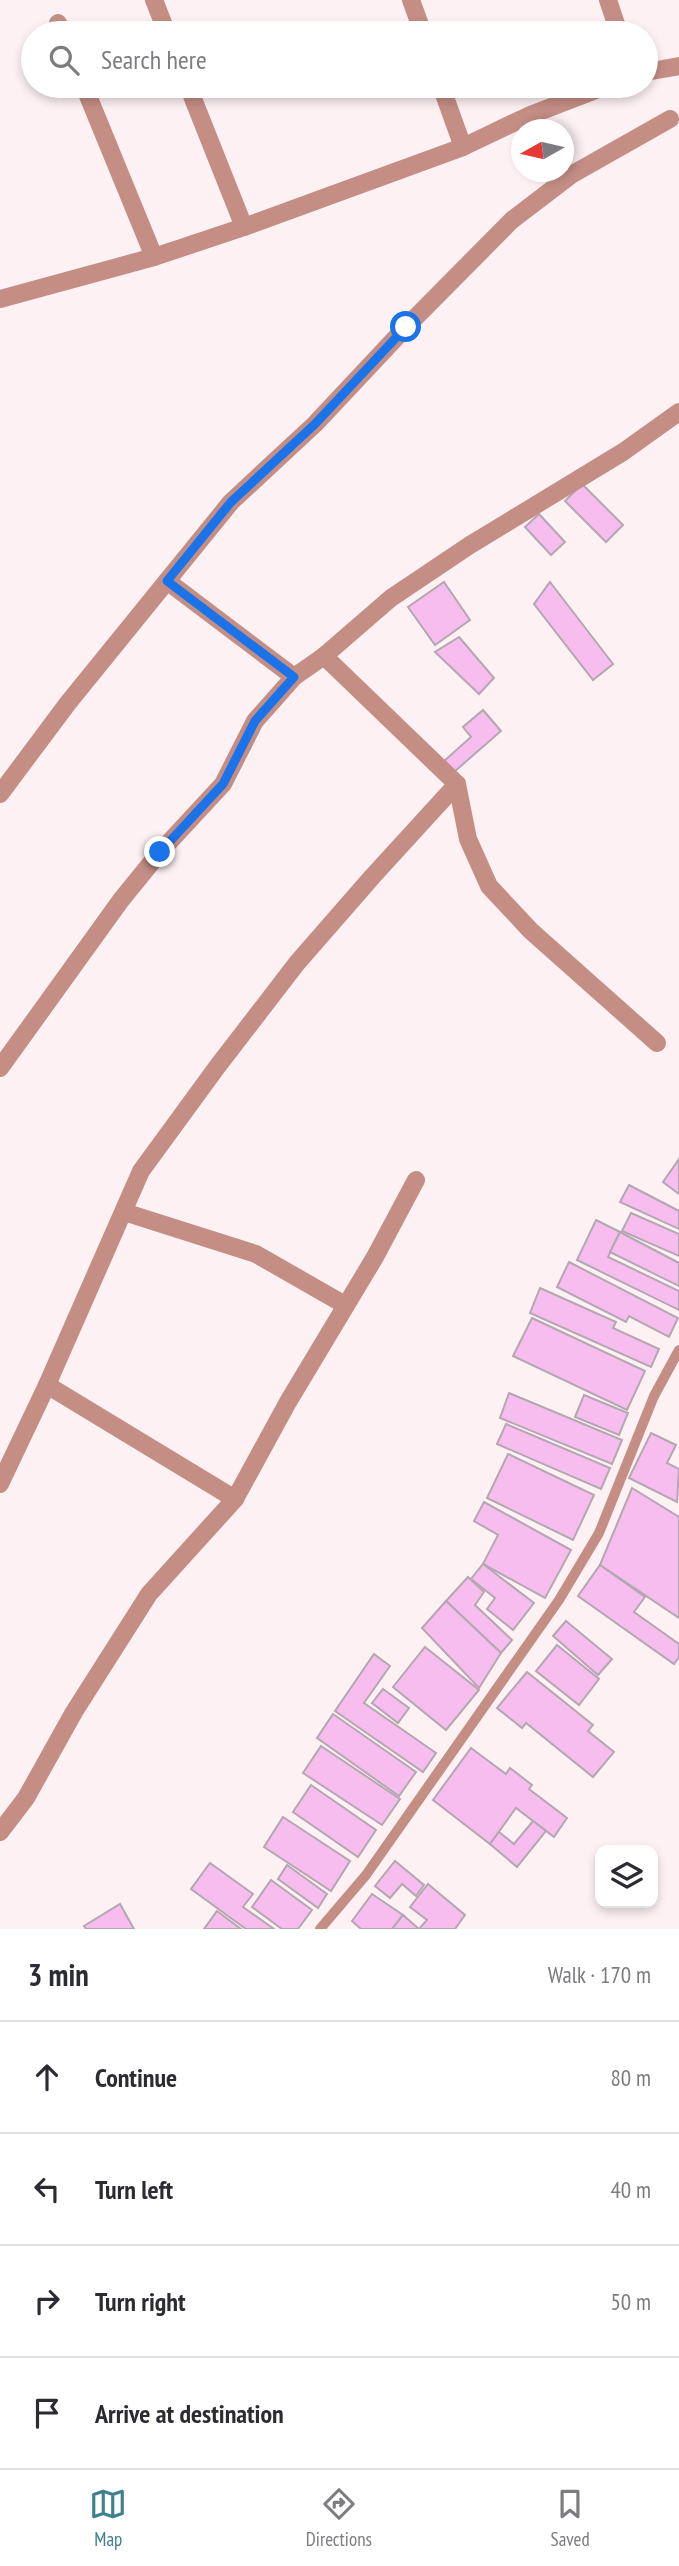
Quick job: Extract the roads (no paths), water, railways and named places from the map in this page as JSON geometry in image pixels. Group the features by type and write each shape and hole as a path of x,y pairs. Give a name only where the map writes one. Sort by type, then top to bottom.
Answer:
{"street":[{"path":"154,0 162,21"},
{"path":"411,0 419,21"},
{"path":"608,0 615,21"},
{"path":"658,70 679,66"},
{"path":"89,98 154,257"},
{"path":"193,98 244,228"},
{"path":"445,98 463,147"},
{"path":"0,299 154,257 244,228 463,147 528,116 575,98"},
{"path":"0,794 68,703 231,502 315,424 512,220 571,174 670,119"},
{"path":"0,1068 121,901 160,852 223,784 255,721 294,677 324,656 391,598 470,545 622,452 679,412"},
{"path":"167,581 294,677"},
{"path":"324,656 457,784 468,839 489,886 531,931 657,1043"},
{"path":"0,1484 47,1385 141,1171 297,963 457,784"},
{"path":"0,1832 26,1798 74,1712 149,1594 235,1499 375,1257 416,1180"},
{"path":"124,1212 256,1254 345,1305"},
{"path":"47,1385 235,1499"}],"lane":[{"path":"320,1929 366,1875 559,1600 599,1534 654,1396 679,1350"}]}
